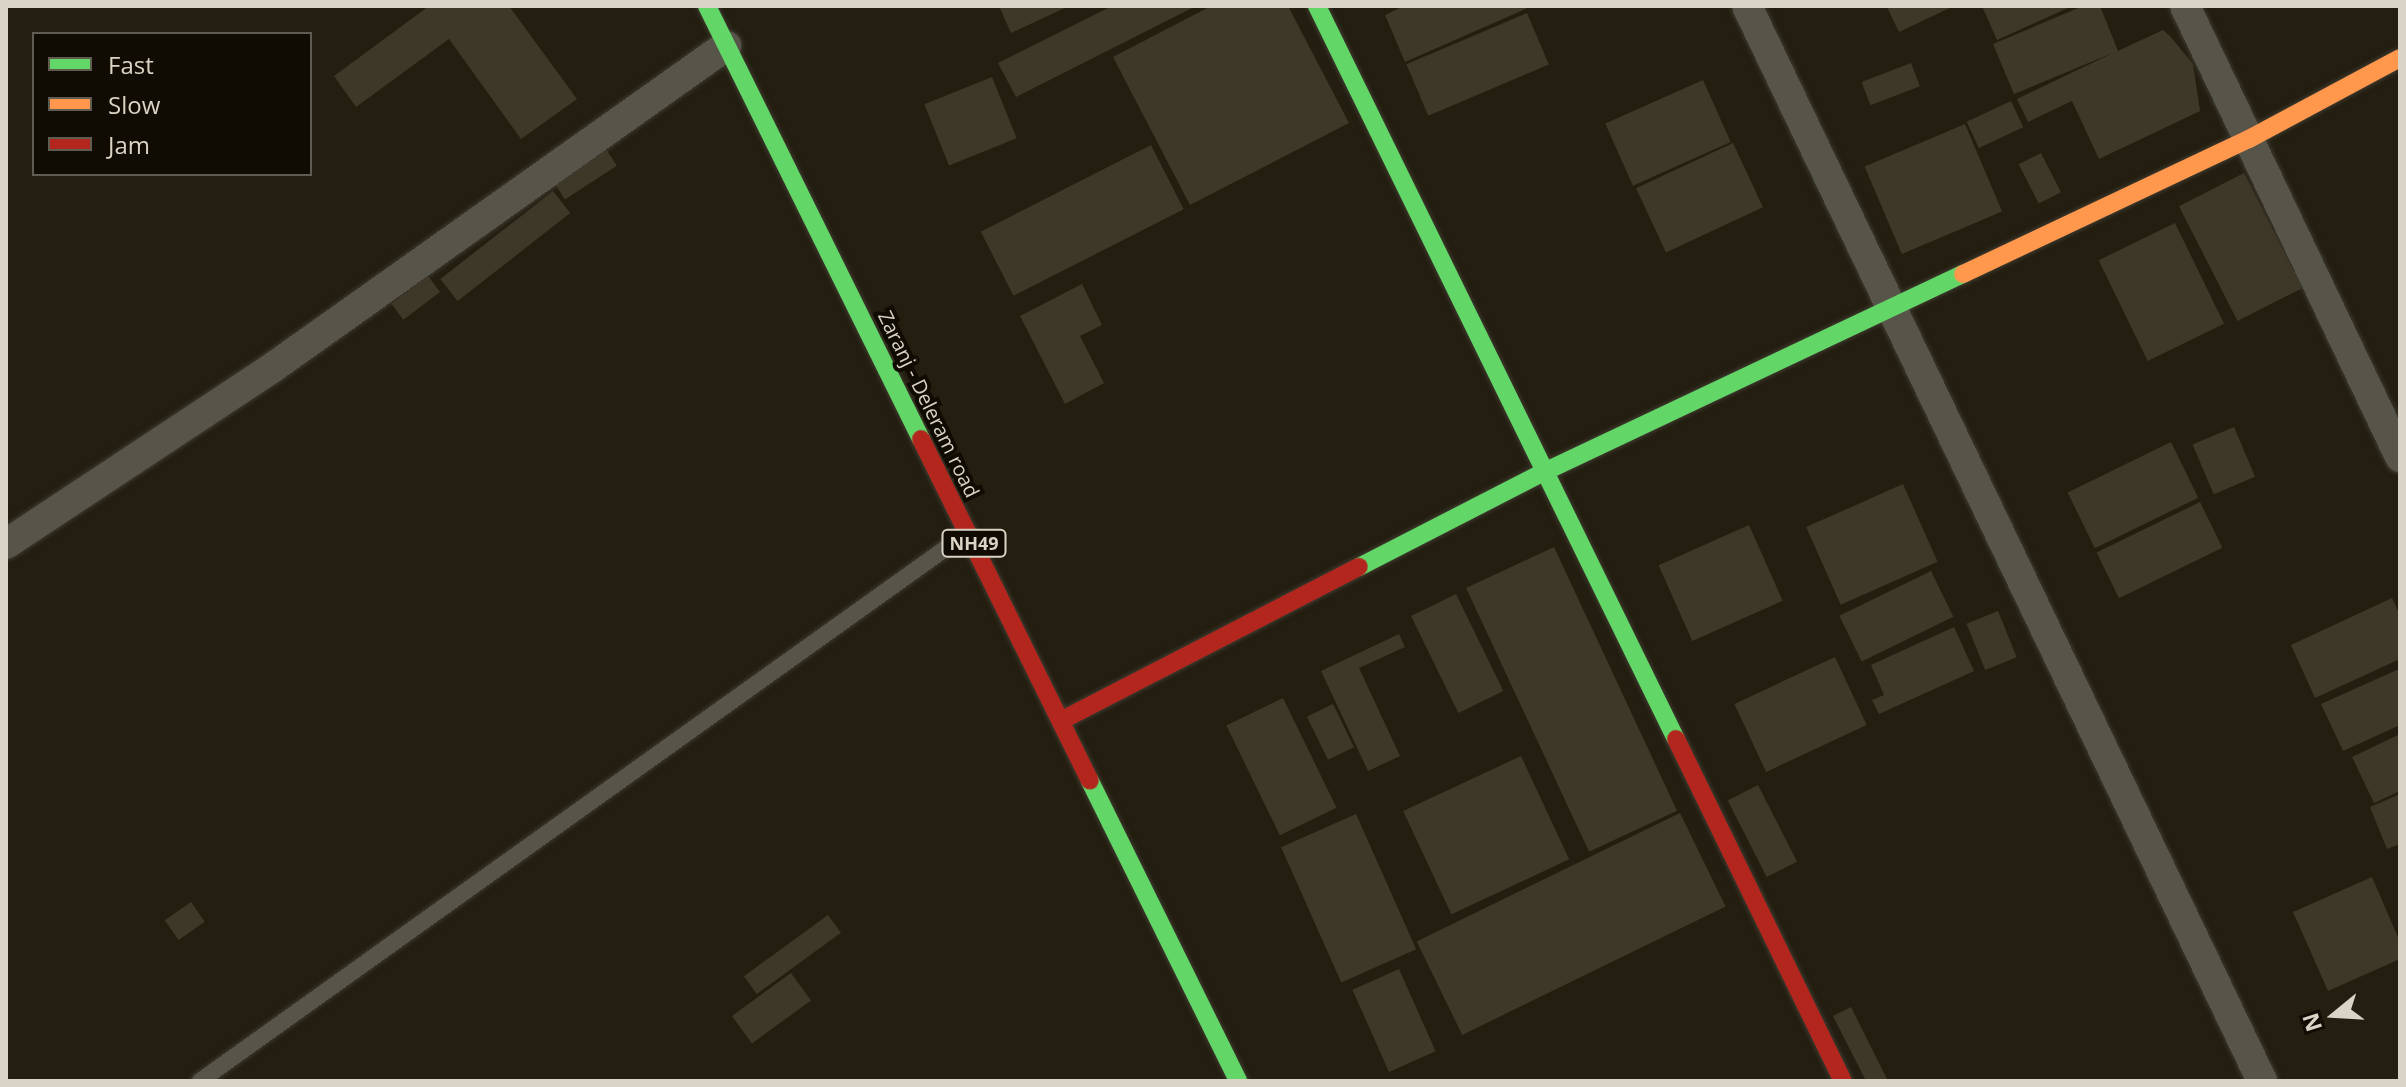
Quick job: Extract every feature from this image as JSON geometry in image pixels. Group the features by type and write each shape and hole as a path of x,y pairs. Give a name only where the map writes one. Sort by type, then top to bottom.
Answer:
{"main road":[{"name":"Zaranj - Deleram road","path":"707,6 1238,1081"},
{"path":"1317,6 1843,1081"},
{"path":"1062,720 1546,471 2249,139 2400,58"}],"street":[{"path":"1747,6 2262,1081"},
{"path":"2185,6 2400,457"},
{"path":"6,544 272,368 726,46"}],"lane":[{"path":"200,1081 968,532"}],"building":[{"path":"429,6 509,6 577,99 521,139 449,39 356,107 334,76"},
{"path":"999,6 1069,6 1011,33"},
{"path":"1112,6 1196,6 1016,97 998,63"},
{"path":"1211,6 1288,6 1349,123 1190,205 1113,57"},
{"path":"1404,6 1532,6 1405,62 1385,15"},
{"path":"1889,6 1954,6 1899,32 1887,7"},
{"path":"1982,6 2072,6 1997,40"},
{"path":"2083,6 2100,6 2118,51 2163,30 2170,36 2193,64 2200,111 2099,159 2072,101 2028,122 2017,99 2115,52 2014,94 1993,44"},
{"path":"1527,13 1549,65 1428,116 1406,64"},
{"path":"1911,63 1920,86 1870,105 1862,82"},
{"path":"992,77 1017,138 949,166 924,104"},
{"path":"1703,80 1731,142 1633,186 1605,124"},
{"path":"2011,101 2023,127 1979,148 1967,122"},
{"path":"1965,124 2002,211 1902,254 1865,167"},
{"path":"1733,143 1763,207 1666,253 1636,188"},
{"path":"1151,145 1184,209 1014,296 981,232"},
{"path":"606,149 617,166 565,200 554,183"},
{"path":"2041,153 2061,192 2039,204 2019,164"},
{"path":"2244,173 2303,288 2238,321 2179,206"},
{"path":"553,191 570,213 458,301 440,279"},
{"path":"2175,223 2224,324 2148,361 2099,260"},
{"path":"428,276 440,292 403,320 391,304"},
{"path":"1082,284 1102,325 1080,336 1104,383 1065,404 1020,316"},
{"path":"2234,427 2255,477 2214,494 2193,445"},
{"path":"2171,442 2198,498 2095,548 2068,492"},
{"path":"1903,484 1938,562 1841,605 1806,527"},
{"path":"2200,502 2222,548 2119,598 2097,552"},
{"path":"1749,525 1783,601 1692,641 1659,565"},
{"path":"1554,547 1677,811 1589,852 1466,588"},
{"path":"1931,571 1953,617 1862,662 1839,616"},
{"path":"1456,594 1503,691 1458,713 1411,616"},
{"path":"2392,598 2400,615 2400,659 2315,698 2291,645"},
{"path":"1998,611 2017,657 1985,670 1966,624"},
{"path":"1954,627 1974,671 1879,714 1872,700 1884,695 1871,665"},
{"path":"1399,634 1405,647 1359,668 1400,756 1368,771 1321,671"},
{"path":"1835,657 1867,725 1766,772 1734,704"},
{"path":"2399,669 2400,725 2343,751 2321,704"},
{"path":"1283,698 1336,808 1280,835 1226,726"},
{"path":"1333,704 1354,747 1328,760 1307,717"},
{"path":"2400,734 2400,791 2374,803 2352,757"},
{"path":"1521,756 1569,859 1451,914 1403,811"},
{"path":"1758,785 1797,862 1767,877 1728,800"},
{"path":"2400,794 2400,844 2387,849 2370,807"},
{"path":"1680,813 1726,906 1462,1035 1417,941"},
{"path":"1356,814 1416,949 1341,983 1281,847"},
{"path":"2372,877 2400,942 2400,959 2328,991 2293,912"},
{"path":"191,902 205,922 179,940 165,920"},
{"path":"828,915 841,933 757,994 744,976"},
{"path":"1399,969 1436,1051 1389,1072 1352,990"},
{"path":"791,973 811,1001 752,1043 732,1016"},
{"path":"1851,1007 1888,1081 1866,1081 1833,1016"}],"traffic: fast":[{"path":"707,6 921,439"},
{"path":"1317,6 1676,739"},
{"path":"1359,567 1546,471 1963,274"},
{"path":"1090,781 1238,1081"}],"traffic: slow":[{"path":"1963,274 2249,139 2400,58"}],"traffic: jam":[{"path":"921,439 1090,781"},
{"path":"1062,720 1359,567"},
{"path":"1676,739 1843,1081"}]}
